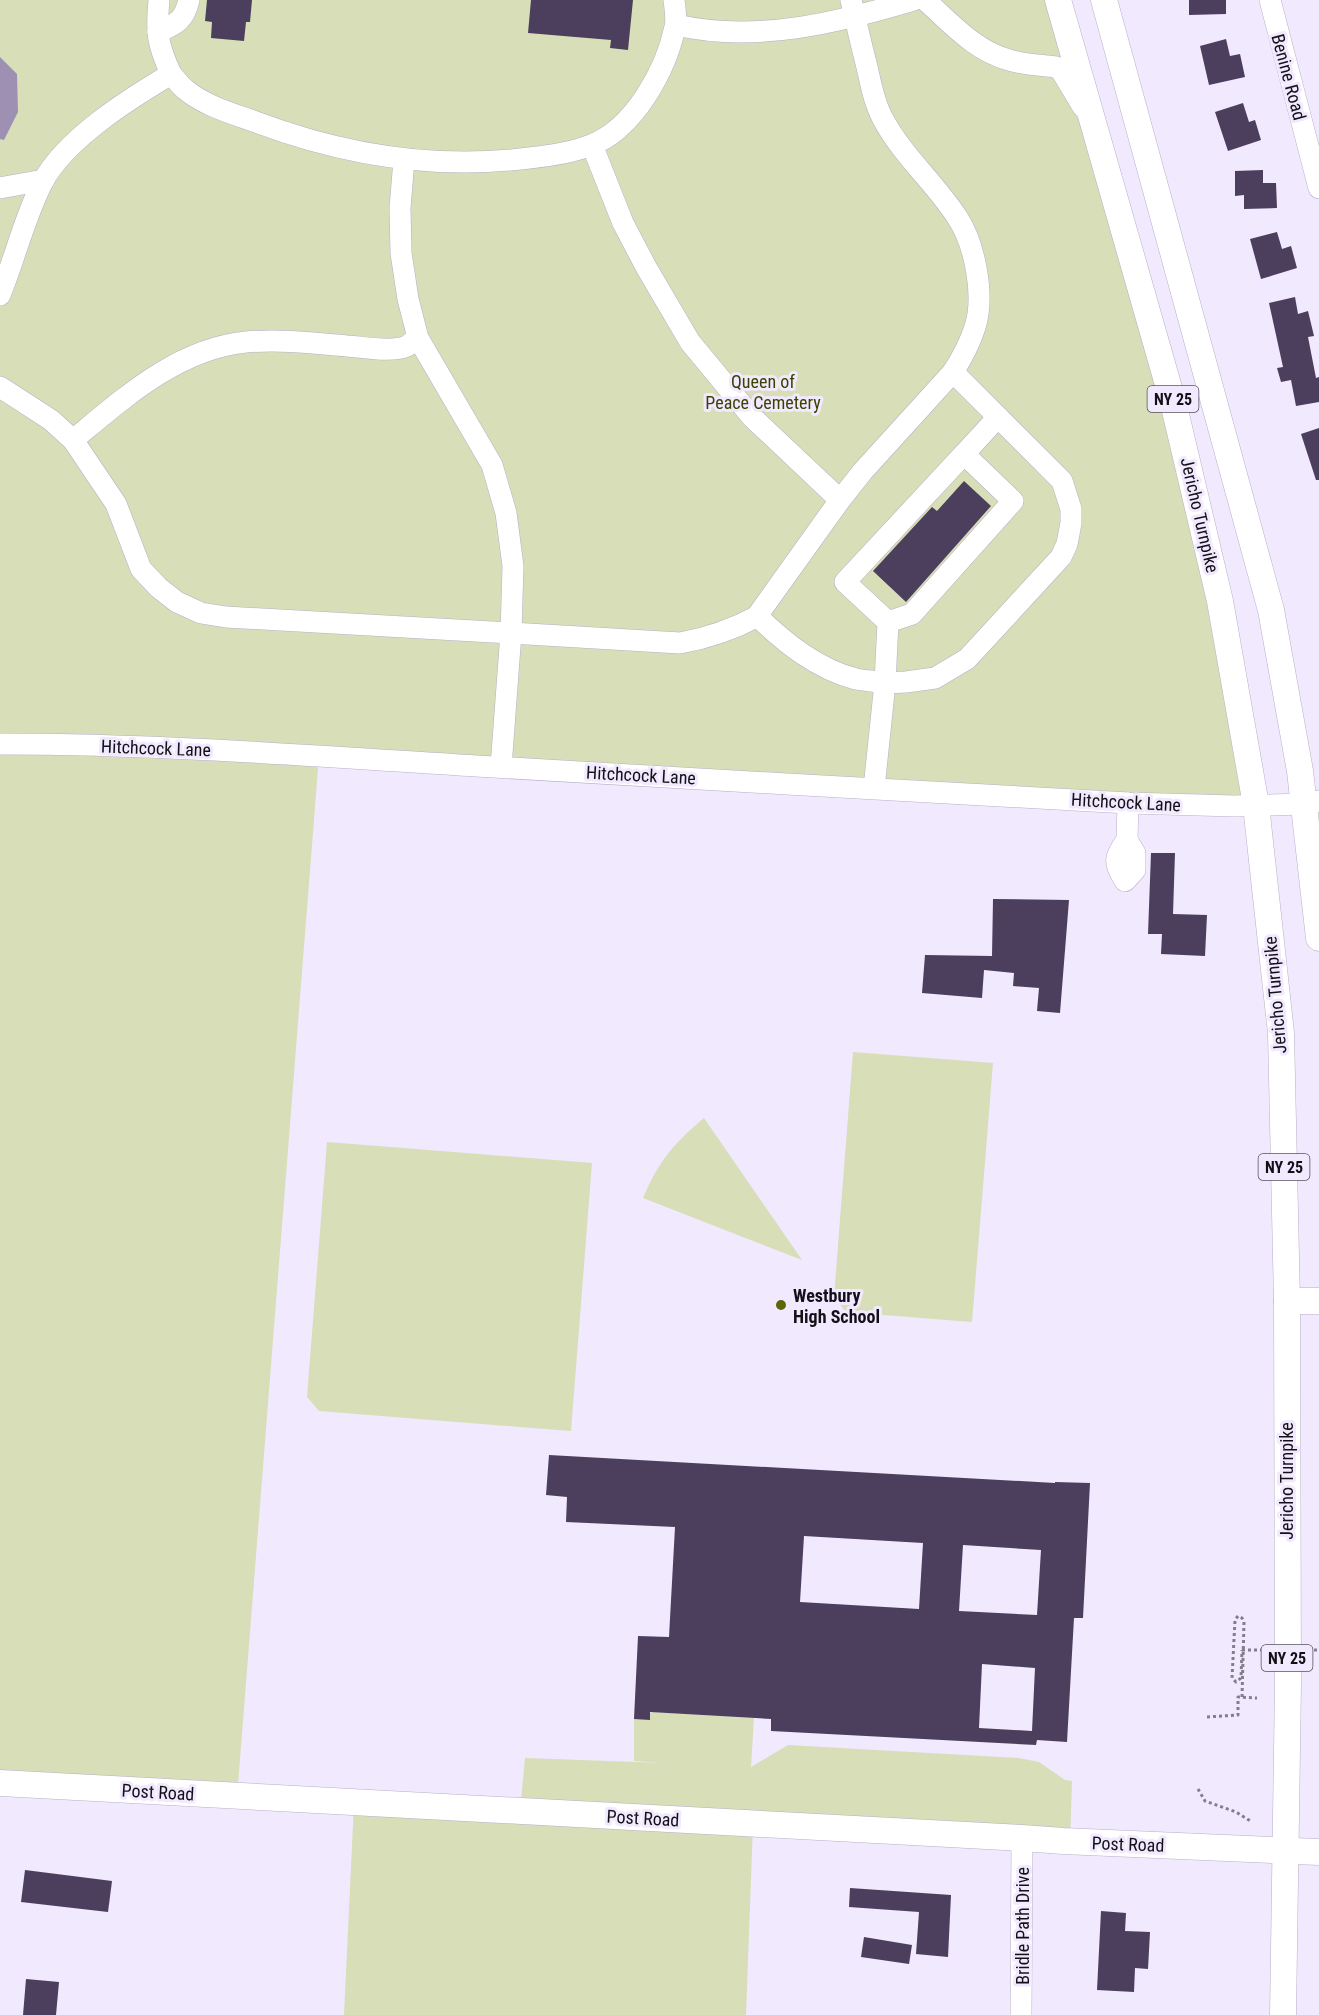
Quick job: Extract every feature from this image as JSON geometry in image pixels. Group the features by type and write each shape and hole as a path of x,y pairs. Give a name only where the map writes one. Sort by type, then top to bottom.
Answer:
{"main road":[{"name":"Jericho Turnpike","path":"1058,0 1173,402 1220,601 1256,806 1281,1033 1287,1301 1286,1850 1283,2015"},
{"name":"NY 25","path":"1104,0 1271,610 1302,803 1319,938"},
{"path":"1287,1301 1319,1301"},
{"name":"Post Road","path":"0,1783 1063,1841 1319,1852"}],"street":[{"path":"159,0 159,47 171,74 186,91 211,104 278,130 352,151 404,160 501,162 553,156 592,145 611,134 633,114 668,54 676,24 674,0"},
{"path":"158,32 176,23 186,13 189,0"},
{"path":"676,24 730,32 775,31 853,9 914,0"},
{"path":"925,0 973,43 987,52 1012,61 1056,67 1062,72 1094,125"},
{"name":"Benine Road","path":"1270,0 1319,188"},
{"path":"0,387 51,420 73,440 117,504 141,568 159,588 177,602 201,613 226,617 680,643 703,639 734,629 758,616 863,471 953,372 976,325 977,269 971,243 958,218 892,135 881,116 873,94 853,9"},
{"path":"0,295 13,264 28,216 44,180 62,156 96,125 135,95 171,74"},
{"path":"592,145 623,223 645,267 690,342 752,417 840,500"},
{"path":"404,160 400,208 401,252 408,298 418,338 492,465 506,513 513,566 511,633 501,768"},
{"path":"0,188 44,180"},
{"path":"73,440 138,387 173,366 215,349 244,342 282,341 382,349 405,347 418,338"},
{"path":"758,616 801,654 826,668 856,679 906,682 935,678 967,659 1061,557 1067,544 1071,524 1071,509 1062,481 953,372"},
{"path":"874,788 885,682 888,622 845,582 998,417"},
{"path":"888,622 912,614 1014,501 964,454"},
{"name":"Hitchcock Lane","path":"0,744 75,744 269,752 501,768 1128,803 1256,806 1302,803"},
{"path":"1127,840 1128,803"},
{"name":"Bridle Path Drive","path":"1021,2015 1022,1838"}],"path":[{"path":"1242,1697 1244,1622 1238,1616 1235,1620 1232,1678 1236,1682 1241,1678 1242,1650 1319,1650"},
{"path":"1208,1717 1238,1715 1238,1697 1257,1698"},
{"path":"1198,1789 1205,1801 1236,1812 1252,1822"}],"green space":[{"name":"Queen of Peace Cemetery","path":"0,0 1058,0 1173,402 1256,805 319,756 237,1797 0,1783"},
{"path":"853,1052 993,1063 972,1322 846,1312 834,1297"},
{"path":"704,1118 802,1260 643,1198 668,1154"},
{"path":"327,1142 592,1163 571,1431 319,1411 307,1397"},
{"path":"653,1712 754,1718 751,1767 788,1745 1019,1758 1039,1762 1065,1780 1072,1781 1070,1842 753,1824 746,2015 344,2015 354,1803 520,1812 525,1758 663,1763 634,1761 634,1719"}],"shaded area":[{"path":"0,57 17,74 18,112 4,140 0,139"}],"building":[{"path":"207,0 252,0 250,22 246,22 244,41 211,38 212,22 205,21"},
{"path":"531,0 633,0 628,50 610,48 611,40 528,33"},
{"path":"1189,0 1226,0 1226,14 1189,15"},
{"path":"1226,39 1230,56 1240,54 1245,77 1209,85 1200,46"},
{"path":"1243,103 1249,122 1255,120 1261,140 1228,151 1215,112"},
{"path":"1263,170 1263,183 1276,183 1277,208 1244,209 1244,195 1235,196 1235,171"},
{"path":"1277,232 1282,249 1291,246 1297,268 1261,279 1250,239"},
{"path":"1295,297 1298,314 1308,311 1314,336 1308,337 1316,378 1319,377 1319,402 1296,406 1291,380 1281,382 1277,368 1283,367 1269,303"},
{"path":"1319,428 1319,480 1316,480 1301,434"},
{"path":"964,481 991,506 906,602 873,571 932,507 937,511"},
{"path":"1151,853 1175,853 1173,914 1207,915 1205,956 1161,954 1162,934 1148,934"},
{"path":"993,899 1069,900 1060,1013 1037,1011 1039,988 1013,986 1014,973 984,970 982,998 922,993 925,955 992,956"},
{"path":"549,1455 1055,1483 1090,1483 1083,1618 1074,1618 1067,1742 1037,1740 1036,1745 771,1731 771,1719 650,1712 650,1720 634,1719 638,1636 669,1637 675,1527 566,1522 567,1497 546,1495","holes":["804,1536 923,1543 919,1609 800,1602","963,1545 1041,1550 1037,1615 959,1611","982,1664 1035,1668 1032,1731 979,1728"]},
{"path":"25,1870 112,1881 108,1912 21,1902"},
{"path":"850,1888 951,1895 948,1957 916,1954 919,1912 849,1907"},
{"path":"1101,1911 1126,1913 1125,1931 1150,1932 1148,1969 1135,1968 1134,1992 1097,1990"},
{"path":"864,1937 912,1945 909,1964 861,1957"},
{"path":"26,1979 59,1982 56,2015 23,2015"}],"place":[{"name":"Westbury High School","path":"781,1305"}]}
